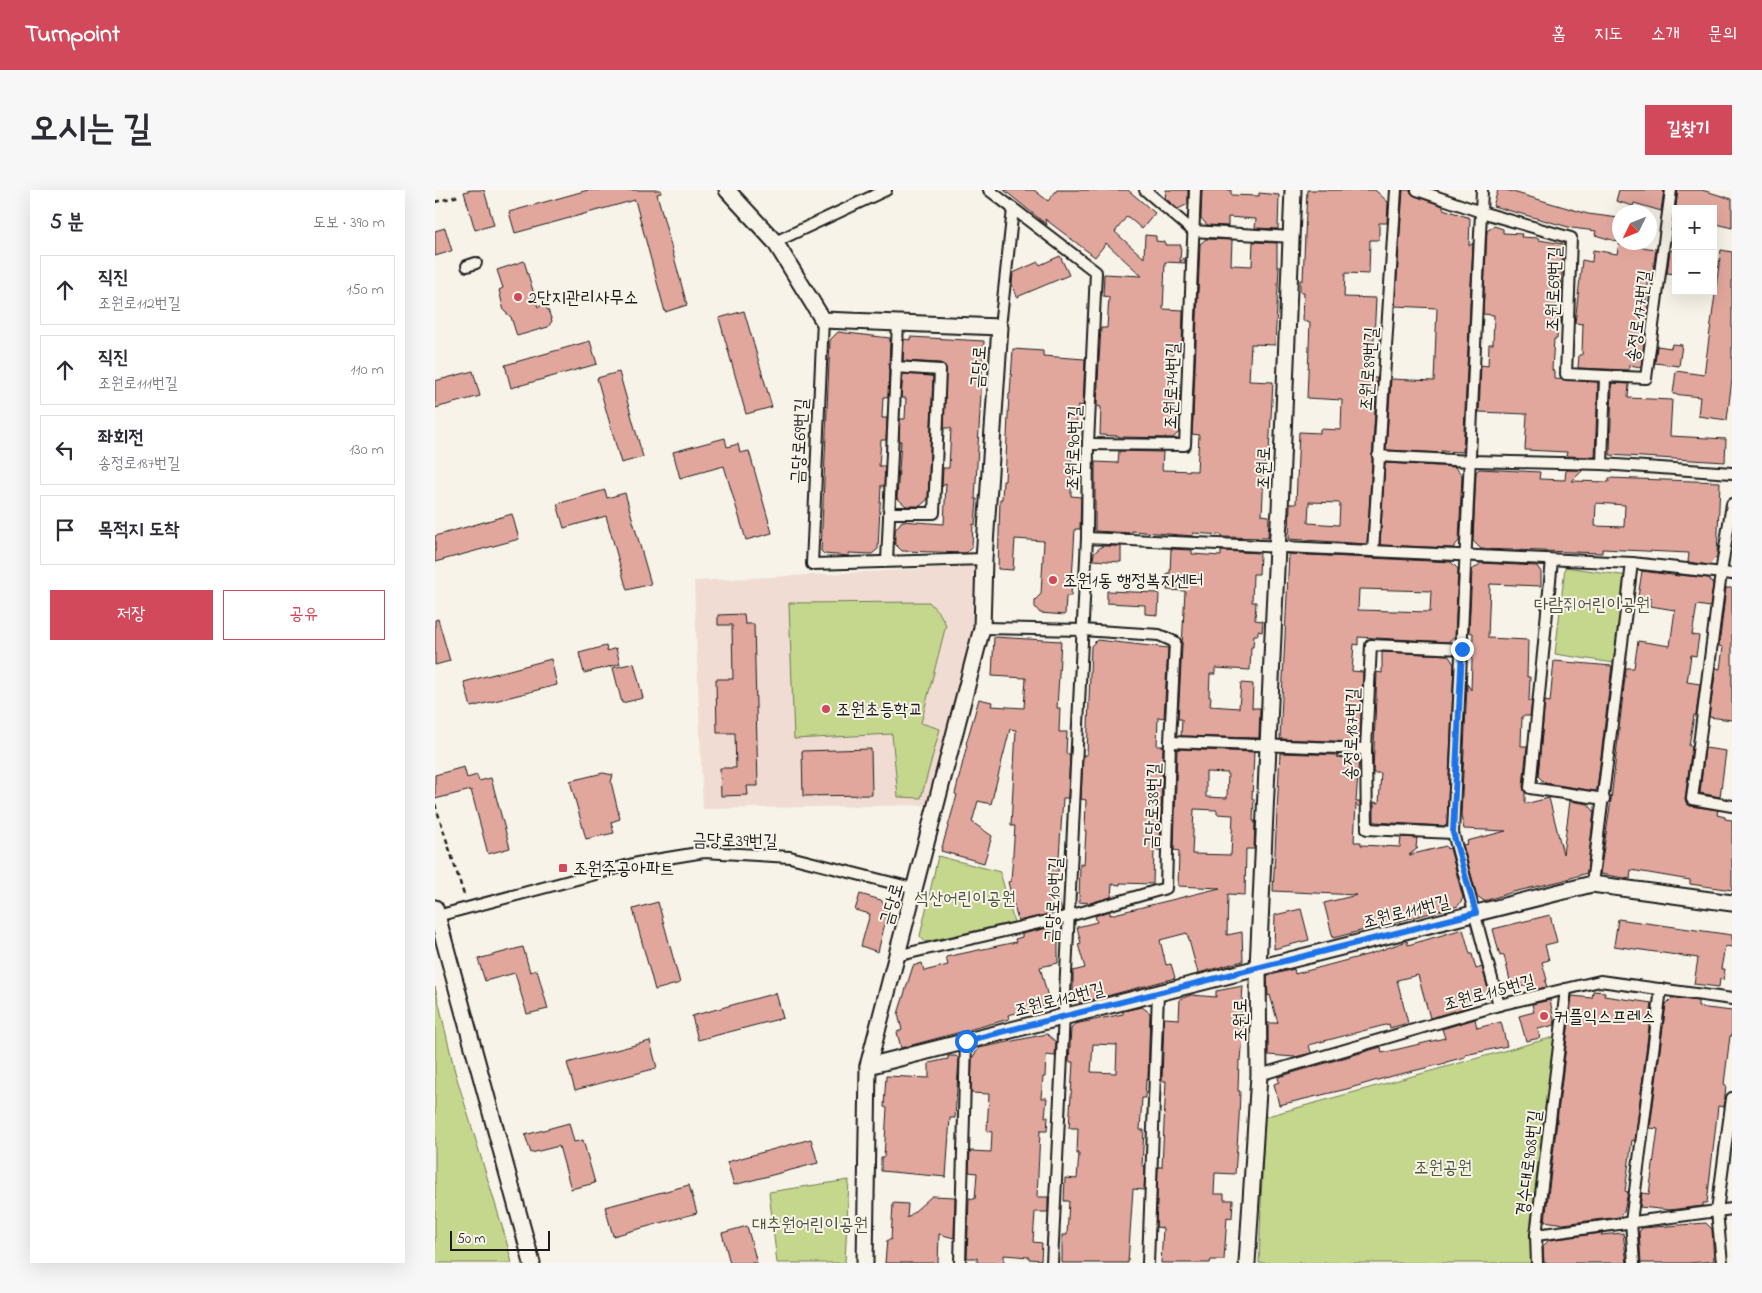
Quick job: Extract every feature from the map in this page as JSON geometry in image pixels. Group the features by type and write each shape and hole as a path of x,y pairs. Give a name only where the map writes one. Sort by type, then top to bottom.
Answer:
{"street":[{"path":"727,190 775,242 823,320 1000,327"},
{"path":"775,242 886,190"},
{"path":"989,190 1013,209"},
{"path":"1145,190 1193,231 1291,237"},
{"name":"조원로74번길","path":"1089,444 1185,445 1195,190"},
{"name":"조원로","path":"1247,1263 1259,1074 1258,968 1293,190"},
{"name":"조원로89번길","path":"1373,551 1396,190"},
{"name":"조원로69번길","path":"1417,190 1481,212 1571,238 1566,374 1605,377"},
{"path":"1483,190 1453,833 1476,913 1499,1005"},
{"name":"송정로177번길","path":"1602,464 1605,377 1645,378 1671,190"},
{"name":"금당로","path":"865,1263 868,1066 982,628 984,558 1000,327 1013,209"},
{"name":"조원로90번길","path":"1013,209 1097,272 1089,444 1087,538"},
{"name":"금당로69번길","path":"823,320 813,564 887,561"},
{"path":"898,322 887,561 984,558"},
{"path":"889,513 935,512 940,370 895,367"},
{"path":"1378,456 1471,461 1602,464 1732,473"},
{"path":"1732,504 1721,572 1692,800 1732,806"},
{"path":"1087,538 1632,563 1732,574"},
{"name":"금당로10번길","path":"1052,1263 1087,538"},
{"path":"1553,560 1530,788 1604,799"},
{"path":"1592,884 1632,563"},
{"name":"금당로38번길","path":"896,956 1069,916 1167,888 1170,742 1175,642 1159,635 1082,630 982,628"},
{"name":"송정로187번길","path":"1453,833 1367,830 1365,749 1371,645 1462,649"},
{"path":"1170,742 1267,747 1365,749"},
{"name":"금당로39번길","path":"436,912 468,908 637,862 704,852 790,857 915,889"},
{"name":"조원로111번길","path":"1258,968 1592,884 1732,903"},
{"path":"436,912 532,1263"},
{"name":"조원로112번길","path":"868,1066 1258,968"},
{"name":"조원로115번길","path":"1259,1074 1499,1005 1600,981 1732,999"},
{"name":"경수대로908번길","path":"1566,989 1536,1235 1732,1209"},
{"path":"1635,1263 1631,1222 1661,990"},
{"path":"1148,1263 1158,993"},
{"path":"960,1263 966,1041"},
{"path":"1722,1263 1717,1211 1732,1098"},
{"path":"1536,1235 1537,1263"}],"path":[{"path":"435,202 458,196"},
{"path":"435,804 468,908"}],"shaded area":[{"name":"조원초등학교","path":"978,566 976,614 930,805 703,809 694,581"}],"green space":[{"name":"다람쥐어린이공원","path":"1565,567 1628,576 1614,663 1555,654"},
{"path":"929,602 940,614 946,625 921,723 940,729 921,798 898,797 892,734 794,739 789,603"},
{"name":"석산어린이공원","path":"938,856 1000,872 1014,922 925,942 920,936"},
{"path":"435,987 455,1072 512,1263 435,1263"},
{"name":"조원공원","path":"1558,1036 1531,1235 1531,1263 1259,1263 1264,1117"},
{"name":"대추원어린이공원","path":"849,1180 845,1263 777,1263 769,1192"}],"building":[{"path":"484,190 494,225 475,230 464,192"},
{"path":"588,190 661,190 661,193 657,194 687,305 665,312 635,200 515,233 509,212"},
{"path":"1004,190 1034,190 1048,201 1057,190 1128,190 1155,213 1142,229 1127,216 1115,232 1144,258 1145,235 1156,236 1156,241 1165,242 1165,245 1181,245 1180,262 1185,257 1185,263 1165,262 1163,309 1183,310 1182,346 1173,346 1170,396 1180,396 1179,432 1173,438 1100,435 1101,407 1097,406 1101,328 1107,328 1109,297 1103,296 1104,274 1142,276 1106,243 1095,257 1045,219 1047,225"},
{"path":"1166,190 1188,190 1188,204 1178,209 1165,198"},
{"path":"1202,190 1231,190 1231,195 1259,196 1259,193 1279,195 1278,229 1255,228 1256,219 1228,217 1228,226 1207,225 1201,218"},
{"path":"1307,190 1375,190 1388,202 1387,223 1379,223 1379,240 1370,240 1369,274 1345,273 1344,297 1376,298 1372,378 1377,378 1367,544 1289,539 1290,504 1296,504 1299,432 1320,433 1320,429 1341,430 1342,400 1307,398 1310,322 1303,321 1304,292 1300,292 1300,280 1303,280","holes":["1309,502 1340,503 1339,525 1308,523"]},
{"path":"1403,190 1410,190 1415,196 1443,206 1443,209 1470,218 1469,246 1473,243 1463,452 1441,451 1443,453 1386,450 1391,379 1434,381 1437,308 1395,306"},
{"path":"1498,190 1506,190 1588,214 1612,217 1612,240 1595,235 1596,231 1572,228 1493,206"},
{"path":"1619,190 1664,190 1661,211 1657,210 1657,205 1634,203 1633,205 1630,205 1616,201"},
{"path":"1678,190 1702,190 1732,199 1732,228 1717,224 1717,205 1676,205"},
{"path":"1494,226 1503,229 1503,233 1522,234 1521,237 1539,238 1539,240 1563,244 1560,323 1558,323 1557,339 1554,339 1552,370 1554,371 1554,379 1598,382 1595,457 1566,456 1567,452 1525,450 1527,414 1479,412 1481,365 1488,366 1489,344 1493,344 1494,315 1483,314 1487,231"},
{"path":"445,228 452,251 435,256 435,231"},
{"path":"1206,239 1232,240 1231,265 1252,266 1253,242 1277,243 1277,267 1279,267 1275,345 1251,344 1249,381 1273,382 1269,452 1265,452 1262,515 1269,516 1268,538 1222,537 1222,535 1193,533 1193,536 1132,531 1132,533 1095,531 1095,462 1118,463 1119,451 1163,452 1162,470 1197,471 1199,435 1192,434 1200,244"},
{"path":"1593,250 1617,254 1618,250 1656,250 1653,271 1650,271 1646,299 1646,304 1648,304 1647,320 1641,367 1629,365 1629,370 1578,368 1579,355 1582,355 1583,324 1575,323 1582,260 1592,262"},
{"path":"1670,250 1672,250 1672,274 1667,273"},
{"path":"1721,250 1732,252 1732,379 1727,420 1698,416 1700,397 1673,394 1676,371 1704,375 1715,295 1717,295"},
{"path":"1060,256 1069,275 1017,297 1012,284 1013,273 1038,262 1040,265"},
{"name":"2단지관리사무소","path":"524,261 538,307 543,305 548,310 552,321 548,327 517,336 511,317 504,311 499,290 503,288 497,270"},
{"path":"744,311 772,407 746,414 719,318"},
{"path":"838,332 890,338 888,398 883,397 882,418 887,418 886,440 881,440 879,466 885,466 884,487 881,485 878,549 872,554 849,553 849,556 824,554 821,551 830,340"},
{"path":"910,337 984,341 975,525 973,524 972,547 966,553 902,551 895,544 895,530 902,521 944,524 946,483 942,487 943,468 949,468 951,428 944,428 946,367 940,363 903,361 904,339 910,340"},
{"path":"590,341 597,364 511,388 505,365"},
{"path":"1672,344 1682,345 1679,366 1655,363 1657,346 1671,348"},
{"path":"1013,349 1043,351 1043,356 1085,359 1083,406 1078,405 1076,431 1073,431 1071,466 1071,496 1081,497 1080,529 1075,529 1071,596 1066,596 1065,615 1040,613 1035,607 1035,600 1041,594 1044,541 1015,539 1013,570 998,569 1000,499 1002,499 1003,481 1005,481"},
{"path":"473,371 480,396 435,408 435,381"},
{"path":"619,372 643,457 621,463 597,378"},
{"path":"903,374 933,376 928,499 920,506 906,506 897,498 901,441 899,441 900,419 905,419 906,398 901,398"},
{"path":"1612,383 1629,384 1628,398 1672,400 1670,436 1726,439 1725,462 1610,455"},
{"path":"725,438 727,447 738,444 740,453 749,451 772,533 746,540 724,466 680,478 673,452"},
{"path":"1385,463 1455,467 1462,475 1459,541 1453,548 1380,545"},
{"path":"1479,469 1540,472 1539,479 1565,480 1566,470 1583,470 1572,481 1609,482 1609,478 1720,482 1717,557 1709,565 1688,562 1689,553 1602,549 1602,553 1481,549 1473,541 1476,472","holes":["1596,503 1625,505 1624,527 1595,526"]},
{"path":"605,490 607,498 625,493 651,584 627,590 606,516 564,528 557,504"},
{"path":"512,514 519,539 435,562 435,536"},
{"path":"1102,546 1121,546 1121,562 1093,560 1094,553"},
{"path":"1171,549 1192,550 1192,554 1221,556 1221,551 1260,553 1259,574 1253,574 1252,602 1256,602 1255,620 1263,621 1262,632 1258,631 1258,635 1254,635 1253,647 1251,647 1250,670 1215,668 1215,674 1210,674 1209,697 1211,697 1210,706 1239,708 1241,683 1253,684 1252,708 1260,708 1259,738 1181,736 1182,719 1178,719 1185,591 1167,590 1167,573 1170,573"},
{"path":"1289,554 1451,562 1458,569 1455,636 1448,642 1358,637 1358,645 1354,644 1352,671 1363,672 1360,738 1355,742 1280,739","holes":["1359,589 1431,591 1430,612 1358,610"]},
{"path":"1481,563 1537,566 1541,572 1541,586 1490,584 1488,638 1528,640 1527,677 1530,677 1529,701 1532,701 1530,716 1522,716 1521,746 1527,746 1523,787 1525,804 1549,798 1563,854 1570,801 1588,804 1594,811 1587,873 1484,901 1477,896 1463,845 1468,844 1467,841 1506,831 1464,829 1461,816 1467,684 1471,690 1473,633 1469,632 1472,570"},
{"path":"1642,571 1709,578 1713,584 1710,607 1697,605 1692,635 1699,636 1696,656 1691,655 1687,682 1700,684 1689,746 1692,746 1685,799 1690,806 1718,810 1717,815 1732,820 1732,890 1690,884 1690,880 1631,870 1630,879 1600,874 1611,800 1626,668 1634,668 1638,641 1670,646 1675,610 1650,606 1651,599 1638,597"},
{"path":"1726,588 1732,588 1732,720 1709,717 1716,668 1720,669 1723,647 1719,646"},
{"path":"1107,591 1159,593 1158,615 1145,614 1145,605 1107,603"},
{"path":"744,614 745,624 754,624 758,786 747,786 748,795 721,796 720,768 736,768 735,733 717,733 716,679 733,679 732,625 718,625 718,615"},
{"path":"438,619 450,661 435,665 435,620"},
{"path":"994,637 1061,641 1057,708 1060,708 1059,732 1067,732 1066,754 1070,754 1068,798 1063,798 1058,872 1050,872 1062,911 1018,921 1008,882 1011,881 1015,826 1011,826 1016,730 1010,729 991,804 978,801 972,822 992,836 984,863 941,851 957,795 955,794 966,744 979,699 992,702 991,706 1024,708 1026,678 992,676"},
{"path":"1097,640 1168,648 1164,718 1158,717 1157,746 1163,746 1160,850 1154,850 1153,884 1112,884 1111,897 1090,903 1079,902 1080,864 1084,865 1086,831 1086,800 1081,799 1083,755 1087,755 1091,646"},
{"path":"606,646 607,651 616,648 620,664 584,673 579,653"},
{"path":"1382,652 1448,655 1454,664 1447,824 1445,826 1374,822 1374,802 1379,803 1381,773 1373,773 1377,672 1382,673"},
{"path":"551,659 557,685 471,707 464,682"},
{"path":"1554,661 1612,666 1597,789 1595,791 1545,783 1538,776 1545,701 1550,702"},
{"path":"634,663 643,698 622,703 613,668"},
{"path":"1705,748 1726,751 1720,797 1700,793"},
{"path":"871,749 872,795 803,796 802,751"},
{"path":"1177,749 1254,752 1252,799 1254,799 1253,821 1255,821 1254,849 1246,849 1245,895 1228,894 1227,935 1242,932 1243,961 1198,973 1187,933 1160,940 1166,965 1171,964 1175,978 1080,1003 1073,996 1073,971 1085,968 1078,944 1081,943 1077,927 1097,922 1095,916 1110,911 1110,915 1220,888 1178,886 1179,851 1174,850","holes":["1206,772 1228,773 1227,798 1206,797","1194,809 1217,810 1217,814 1233,815 1231,855 1192,854"]},
{"path":"1280,753 1339,755 1336,757 1359,759 1356,802 1360,802 1360,808 1356,804 1354,842 1361,842 1361,845 1400,847 1401,837 1417,838 1416,848 1418,848 1409,855 1446,846 1447,849 1450,848 1463,898 1458,906 1333,938 1324,903 1357,895 1273,891"},
{"path":"464,767 467,778 477,775 479,781 491,778 510,848 488,854 471,790 435,799 435,775"},
{"path":"603,773 613,775 611,782 620,819 611,822 614,833 586,839 570,781"},
{"path":"860,894 881,900 888,911 878,952 861,946 870,914 855,910"},
{"path":"658,902 680,983 655,990 633,909"},
{"path":"1301,909 1309,940 1274,949 1275,915"},
{"path":"1550,915 1557,942 1545,945 1549,960 1542,962 1547,987 1529,991 1528,985 1512,989 1504,955 1500,956 1493,929"},
{"path":"1618,919 1732,935 1732,947 1725,946 1721,969 1725,969 1723,980 1720,979 1719,987 1694,984 1698,958 1614,946"},
{"path":"1052,927 1057,931 1059,941 1058,963 1040,967 1050,1005 1008,1015 1009,1019 901,1048 897,1032 902,1030 898,1014 913,966 922,963 924,971 948,965 946,957 1016,942 1015,939 1022,937 1022,934"},
{"path":"1463,929 1476,969 1482,967 1490,997 1471,1002 1472,1006 1430,1018 1418,975 1397,980 1408,1023 1390,1028 1389,1024 1309,1045 1311,1053 1295,1057 1268,1055 1268,1023 1278,1023 1270,995 1268,996 1267,976 1294,969 1295,974 1370,954 1407,941 1408,945"},
{"path":"523,947 530,972 537,970 548,1009 527,1014 515,973 485,981 478,959"},
{"path":"1243,986 1241,1013 1245,1013 1241,1060 1239,1060 1238,1091 1240,1091 1235,1174 1215,1173 1214,1194 1224,1194 1224,1200 1233,1200 1232,1218 1227,1217 1224,1260 1211,1260 1210,1263 1161,1263 1163,1228 1156,1227 1158,1167 1162,1167 1166,1081 1162,1081 1164,1018 1179,1019 1180,999 1191,995 1216,997 1216,991"},
{"path":"1593,991 1605,992 1604,996 1652,1003 1635,1141 1632,1140 1625,1191 1628,1192 1624,1212 1619,1217 1563,1224 1545,1221 1572,996 1592,998"},
{"path":"776,993 783,1018 698,1040 692,1016"},
{"path":"1672,998 1698,1001 1698,1007 1732,1011 1732,1036 1730,1036 1724,1084 1726,1085 1724,1107 1718,1106 1707,1203 1703,1203 1703,1206 1669,1210 1640,1207 1642,1193 1649,1194 1658,1129 1650,1128 1666,1004"},
{"path":"1550,1000 1555,1025 1538,1029 1540,1038 1526,1041 1519,1016 1534,1012 1532,1004"},
{"path":"1142,1007 1150,1013 1148,1080 1146,1080 1145,1098 1142,1098 1140,1130 1144,1130 1142,1166 1145,1166 1144,1190 1133,1189 1128,1263 1062,1263 1062,1235 1067,1235 1069,1201 1064,1201 1065,1178 1077,1179 1079,1154 1077,1154 1078,1128 1069,1128 1073,1062 1069,1062 1071,1029 1075,1024 1123,1014 1123,1011","holes":["1093,1044 1117,1045 1116,1073 1091,1072"]},
{"path":"1475,1019 1477,1028 1501,1022 1507,1046 1465,1055 1465,1057 1446,1063 1279,1105 1274,1084 1279,1082 1278,1077 1381,1047 1382,1053 1445,1038 1442,1029"},
{"path":"1047,1034 1056,1042 1055,1056 1046,1055 1045,1077 1043,1077 1041,1098 1047,1098 1045,1117 1048,1117 1047,1131 1040,1131 1037,1197 1048,1197 1048,1212 1035,1212 1033,1242 1042,1243 1041,1260 1004,1255 1004,1263 977,1263 977,1258 967,1258 969,1198 975,1199 977,1173 969,1172 970,1151 991,1152 992,1132 987,1131 989,1094 971,1093 972,1058 979,1048"},
{"path":"650,1041 657,1068 575,1090 567,1063"},
{"path":"948,1056 956,1056 959,1059 955,1118 950,1118 946,1177 881,1171 881,1157 884,1157 887,1108 884,1107 886,1076 929,1078 929,1063 948,1059"},
{"path":"569,1123 574,1142 583,1140 595,1183 571,1189 559,1146 531,1153 525,1135"},
{"path":"811,1139 818,1163 734,1185 727,1162"},
{"path":"689,1185 697,1213 613,1236 605,1207"},
{"path":"932,1196 955,1197 954,1238 939,1234 938,1263 885,1263 887,1240 891,1240 893,1203 908,1204 907,1218"},
{"path":"1706,1223 1712,1229 1714,1261 1641,1263 1639,1232 1642,1228"},
{"path":"747,1226 757,1263 730,1263 722,1233"},
{"path":"1602,1233 1601,1235 1623,1233 1627,1263 1544,1263 1543,1246 1549,1240"}],"place":[{"name":"2단지관리사무소","path":"518,297"},
{"name":"조원1동 행정복지센터","path":"1053,580"},
{"name":"조원초등학교","path":"826,709"},
{"name":"조원주공아파트","path":"563,868"},
{"name":"커플익스프레스","path":"1544,1016"}],"route":[{"path":"966,1041 1476,913 1453,833 1462,649"}]}
